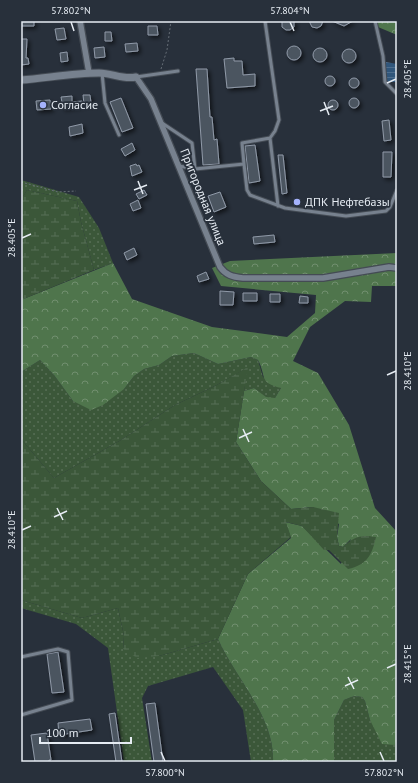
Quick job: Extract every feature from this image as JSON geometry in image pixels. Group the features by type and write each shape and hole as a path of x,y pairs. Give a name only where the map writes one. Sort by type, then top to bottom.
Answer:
{"street":[{"path":"80,21 89,74"},
{"path":"21,80 102,73 129,79 136,77"},
{"name":"Пригородная улица","path":"136,77 151,99 162,123 220,267 224,273 231,277 323,278 389,267 397,268"}],"lane":[{"path":"265,21 279,120 275,131 270,138 278,206"},
{"path":"375,21 384,56 385,82 397,94"},
{"path":"136,77 178,72"},
{"path":"102,73 105,102 119,135"},
{"path":"162,123 192,143 195,169"},
{"path":"270,138 242,143 244,164 250,195 285,208 346,216 386,211 390,207 397,190"},
{"path":"179,166 195,169 244,164"},
{"path":"21,657 58,649 68,652 72,700 21,714"}],"path":[{"path":"158,75 167,50 171,21"},
{"path":"21,182 58,192 76,191"}],"green space":[{"path":"378,21 397,21 397,35 378,27"},
{"path":"21,180 79,197 99,228 113,263 94,270 77,201 27,190 21,200"},
{"path":"27,190 77,201 94,270 21,300 21,200"},
{"path":"397,253 397,286 372,286 371,302 345,301 310,327 293,361 318,373 349,425 375,508 397,532 397,738 395,745 382,744 370,720 365,701 362,697 354,696 344,700 334,720 334,762 273,762 272,745 268,729 253,698 225,654 218,639 248,574 291,538 285,522 302,526 341,564 351,539 343,547 339,546 337,537 339,524 313,507 291,509 261,481 236,442 244,391 254,388 266,397 275,398 281,388 266,381 258,360 251,357 218,364 194,353 172,356 159,365 144,369 134,376 124,389 103,405 91,410 73,401 54,375 40,360 21,372 21,300 113,263 132,299 212,327 287,337 315,313 316,295 221,286 212,268 230,261"},
{"path":"194,353 218,364 251,357 258,360 263,377 281,388 275,398 266,398 254,388 244,391 247,368 215,386 175,405 121,440 54,478 21,439 21,372 40,360 54,375 73,401 124,389 134,376 144,369 159,365 172,356"},
{"path":"248,367 236,442 261,481 291,509 313,507 339,513 337,537 339,546 343,547 350,541 362,536 376,537 373,549 368,558 360,565 348,569 329,550 324,550 302,526 286,522 291,537 248,574 218,639 159,656 137,658 123,649 124,636 118,608 82,618 21,600 21,439 54,478 121,440 175,405 215,386"},
{"path":"21,600 82,618 118,608 124,636 123,649 159,656 218,639 225,654 253,698 268,729 272,745 273,762 251,762 243,710 213,667 148,686 142,698 152,762 124,762 108,648 76,624 21,608"},
{"path":"354,696 362,697 365,701 370,720 395,745 397,738 397,762 334,762 334,720 344,700"}],"water":[{"path":"386,62 397,64 397,82 386,82"}],"building":[{"path":"21,21 34,21 34,26 21,26"},
{"path":"282,21 294,21 294,27 290,30 286,30 282,27"},
{"path":"309,21 323,21 321,26 317,28 312,27"},
{"path":"332,21 353,21 344,26"},
{"path":"148,26 157,26 158,35 148,35"},
{"path":"64,28 66,39 57,40 55,29"},
{"path":"105,32 111,32 112,41 105,41"},
{"path":"21,39 27,39 26,58 28,58 29,64 21,65"},
{"path":"137,43 138,51 126,52 125,44"},
{"path":"294,46 299,48 301,53 299,58 294,60 289,58 287,53 289,48"},
{"path":"104,47 105,57 95,58 94,48"},
{"path":"320,48 325,50 327,55 325,60 320,62 315,60 313,55 315,50"},
{"path":"349,49 354,51 356,56 354,61 349,63 344,61 342,56 344,51"},
{"path":"67,52 68,61 61,62 60,53"},
{"path":"234,58 234,61 242,61 243,75 255,74 255,86 227,88 224,59"},
{"path":"196,69 207,69 210,117 212,117 214,140 217,139 219,164 203,165"},
{"path":"328,76 332,76 334,77 334,85 328,86 325,83 325,79"},
{"path":"352,78 356,78 358,79 358,87 352,88 349,85 349,81"},
{"path":"83,95 90,95 91,103 84,104"},
{"path":"72,96 72,102 82,101 82,105 63,108 61,97"},
{"path":"121,98 133,128 122,132 110,102"},
{"path":"352,98 356,98 358,99 358,107 352,108 349,105 349,101"},
{"name":"Согласие","path":"50,100 51,109 37,110 36,101"},
{"path":"331,100 335,100 337,101 337,109 331,110 328,107 328,103"},
{"path":"389,120 391,140 384,141 382,121"},
{"path":"82,124 83,133 70,136 69,127"},
{"path":"132,143 135,150 125,156 121,149"},
{"path":"255,145 260,181 249,183 245,146"},
{"path":"383,152 392,152 391,177 383,177"},
{"path":"278,155 283,155 287,193 282,194"},
{"path":"136,164 137,166 139,165 142,172 132,176 130,166"},
{"path":"144,190 147,195 139,199 136,194"},
{"path":"220,192 226,207 214,212 208,196"},
{"path":"138,200 141,208 133,211 130,204"},
{"path":"274,235 275,242 254,244 253,237"},
{"path":"134,248 137,255 127,260 124,253"},
{"path":"206,272 209,279 199,282 197,276"},
{"path":"220,291 234,292 233,305 220,305"},
{"path":"243,293 257,293 257,301 243,301"},
{"path":"270,294 280,294 280,302 270,302"},
{"path":"300,296 308,297 308,303 299,303"},
{"path":"58,652 64,692 52,693 47,654"},
{"path":"155,703 163,762 154,762 146,704"},
{"path":"115,713 122,762 116,762 109,714"},
{"path":"90,719 92,730 59,735 58,723"},
{"path":"47,733 51,760 49,760 49,762 35,762 31,735"}],"place":[{"name":"Согласие","path":"43,105"},
{"name":"ДПК Нефтебазы","path":"297,202"}]}
